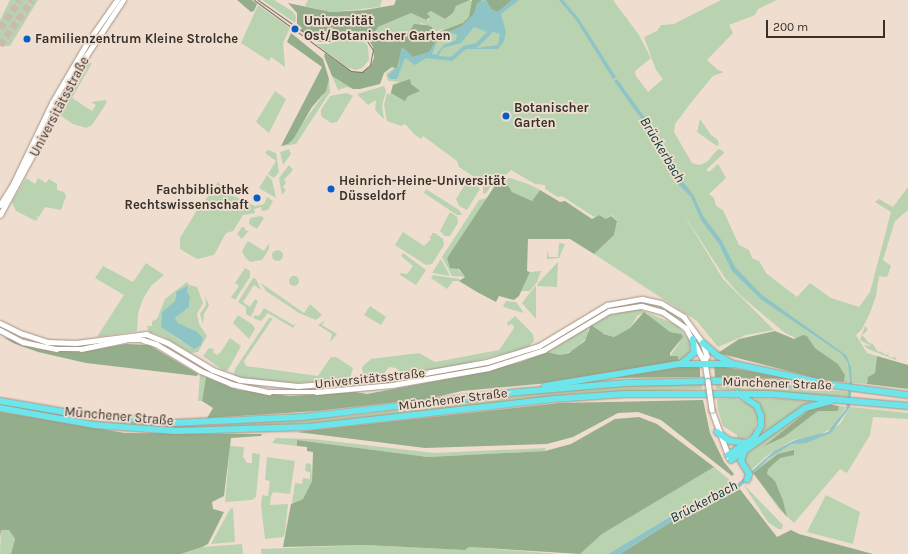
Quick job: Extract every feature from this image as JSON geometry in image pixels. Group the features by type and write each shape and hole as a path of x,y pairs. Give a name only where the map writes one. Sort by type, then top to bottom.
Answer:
{"highway":[{"path":"678,364 692,356 693,339"},
{"path":"703,343 718,356 734,364"},
{"path":"519,392 528,388 578,378 678,364 705,362 734,364 832,385"},
{"name":"Münchener Straße","path":"0,401 76,414 173,423 302,417 519,392 626,383 717,381 832,385 867,388 908,395"},
{"path":"729,458 757,434 761,416 754,404 738,393"},
{"name":"Münchener Straße","path":"0,408 134,429 241,430 396,418 590,396 738,393 857,400 908,406"},
{"path":"729,458 744,452 804,408 822,402 838,400"},
{"path":"718,432 730,441 747,443"},
{"path":"744,452 743,465 749,474 747,480"}],"street":[{"name":"Universitätsstraße","path":"0,205 13,184 52,103 81,53 117,0"},
{"name":"Universitätsstraße","path":"0,216 23,176 76,75 123,0"},
{"name":"Universitätsstraße","path":"0,323 23,334 48,342 76,343 118,336 146,334 163,340 193,360 228,376 250,383 282,386 367,381 487,362 539,346 607,305 635,299 661,303 679,313 690,323 703,343 707,356 705,362"},
{"name":"Universitätsstraße","path":"0,330 23,342 56,349 81,349 125,340 143,340 156,344 223,382 245,388 282,393 392,385 489,368 540,352 602,314 621,307 642,306 663,312 677,320 693,339 705,362 712,410 718,432 729,458"}],"green space":[{"path":"10,0 38,0 10,46 0,46 0,20"},
{"path":"237,0 252,0 257,4 254,11 251,12"},
{"path":"262,0 274,0 292,11 296,16 295,23"},
{"path":"308,0 382,0 380,7 331,12 305,6"},
{"path":"396,0 470,0 456,6 453,13 445,19 431,11 427,13 430,17 426,20 411,13 378,27 375,32 378,38 390,42 407,35 414,24 432,27 433,33 436,33 463,23 469,17 472,0 482,0 477,4 474,14 462,26 442,35 429,52 413,57 402,48 397,69 392,67 384,73 380,84 360,89 353,89 332,76 324,56 325,53 352,72 364,72 370,67 374,58 373,47 368,39 359,32 349,31 326,41 316,40 301,30 302,28 297,24 297,13 288,3 331,12 365,10 394,5"},
{"path":"470,0 473,2 472,5 479,0 613,0 639,35 651,58 635,71 636,76 648,92 663,79 656,70 644,37 657,31 661,25 674,24 721,0 777,0 758,9 755,15 729,25 733,33 707,60 718,70 724,72 713,76 693,100 675,124 674,132 692,163 699,165 707,162 718,149 722,150 724,153 706,170 709,172 718,164 726,178 709,194 714,198 716,206 723,210 739,245 749,250 752,258 759,261 766,273 797,297 810,283 831,298 859,307 870,292 891,212 875,202 879,199 893,207 908,187 908,210 895,221 883,260 891,266 887,277 879,276 876,296 870,313 862,329 856,335 867,353 877,356 875,373 868,377 867,384 844,382 845,375 838,364 815,348 807,336 796,338 785,333 741,296 725,278 681,210 723,279 774,330 746,335 718,347 697,321 594,254 614,235 617,220 611,215 606,219 599,215 594,217 562,196 558,197 545,189 545,185 535,184 511,170 506,175 497,177 486,193 483,194 483,183 459,167 457,161 423,136 421,139 405,124 401,126 387,121 384,105 387,93 390,95 393,84 401,82 388,81 386,74 396,66 397,49 436,38 443,29 433,33 432,27 421,23 407,35 390,42 378,38 375,32 378,27 411,13 429,20 427,12 431,11 445,19 453,13 456,6"},
{"path":"486,0 512,0 498,12 492,10"},
{"path":"258,5 290,28 283,43 285,67 271,57 269,61 241,43"},
{"path":"291,33 323,59 329,79 326,91 312,107 294,138 288,144 281,146 322,67 287,42"},
{"path":"346,36 360,37 368,46 369,60 362,68 355,70 347,67 316,44 329,44"},
{"path":"87,62 92,63 72,98 92,111 96,105 91,102 105,100 107,102 92,125 86,128 73,124 58,114"},
{"path":"332,76 353,89 347,87 338,90"},
{"path":"329,79 330,92 296,144 277,147 288,144 323,95"},
{"path":"410,79 411,84 420,91 408,96 405,101 391,93 393,85"},
{"path":"384,86 386,91 382,106 384,119 375,110 376,100 368,105 357,94"},
{"path":"275,91 286,99 269,133 256,122"},
{"path":"347,93 353,96 337,122 331,123 321,116 321,110 330,96"},
{"path":"700,119 711,135 717,139 719,144 717,146 697,132"},
{"path":"289,149 291,154 283,165 280,152"},
{"path":"268,150 276,153 279,172 274,178 268,174 276,161 265,153"},
{"path":"289,165 293,170 284,180 286,182 283,187 286,190 282,195 279,178"},
{"path":"267,175 272,180 276,198 259,188"},
{"path":"26,178 35,184 38,178 46,183 49,179 57,184 57,190 64,192 66,196 61,210 45,207 39,217 36,216 38,218 36,221 16,211 12,202"},
{"path":"469,178 480,189 467,210 459,206 456,199"},
{"path":"510,178 540,190 532,201 512,192 504,179"},
{"path":"504,179 512,192 532,201 540,190 560,202 565,201 592,219 599,215 606,219 611,216 617,221 614,235 594,254 570,239 528,239 527,271 530,272 519,296 514,300 499,296 496,302 459,281 465,277 459,269 450,268 447,258 498,181"},
{"path":"218,182 232,195 255,206 264,204 267,197 273,201 268,210 262,211 261,207 254,209 255,213 243,215 233,231 226,233 214,255 197,259 180,249 180,238 202,202 204,202"},
{"path":"426,189 459,210 462,215 457,215 424,193"},
{"path":"487,198 447,258 465,277 452,276 442,257 479,200"},
{"path":"450,212 457,217 458,223 450,236 445,236 440,231"},
{"path":"261,216 264,218 257,229 249,224 250,218"},
{"path":"242,227 245,228 245,231 249,230 242,239 237,234"},
{"path":"403,232 424,246 431,239 429,236 431,237 432,233 435,233 443,239 444,245 432,264 426,265 395,245"},
{"path":"248,241 264,251 269,243 269,249 262,260 250,262 245,257 242,251"},
{"path":"559,243 565,244 559,258 547,259 547,251 549,257 558,257"},
{"path":"277,249 281,251 283,255 281,259 277,261 273,259 271,255 273,251"},
{"path":"403,253 426,270 416,285 400,275 401,273 407,274 413,266 401,256"},
{"path":"441,259 450,276 432,273"},
{"path":"558,262 557,287 537,286 538,283"},
{"path":"146,263 164,275 151,286 143,299 138,313 137,331 97,337 124,295 95,278 103,266 133,282"},
{"path":"245,268 250,271 250,277 235,300 231,297 239,286 235,283"},
{"path":"541,271 537,282 530,291 521,291 530,272"},
{"path":"433,275 460,279 459,281 453,281 447,289 431,278"},
{"path":"292,276 296,276 298,277 298,285 292,286 289,283 289,279"},
{"path":"253,278 256,279 261,290 254,285 243,302 250,307 255,299 258,301 251,317 246,314 246,307 238,302"},
{"path":"187,282 189,285 175,294 175,301 162,312 161,326 182,342 196,331 178,323 175,318 189,307 190,301 187,292 190,285 197,287 203,303 197,314 199,324 207,336 198,352 191,353 162,336 149,332 147,326 152,326 152,321 157,319 165,299"},
{"path":"261,283 304,313 310,304 322,315 316,320 299,313 266,291"},
{"path":"536,285 536,319 522,303"},
{"path":"205,296 209,305 204,314 203,324 200,314 206,305"},
{"path":"506,301 516,302 524,313 503,306"},
{"path":"635,301 664,307 682,318 690,326 704,354 690,330 680,320 661,309 641,304 627,304 608,309 553,341 607,307"},
{"path":"370,306 386,317 381,325 364,315"},
{"path":"264,308 293,325 296,324 293,328 268,313 261,321 253,318 255,315 259,316"},
{"path":"636,308 677,325 690,341 689,356 678,361 678,356 670,356 680,342 681,334 670,332 650,319 647,313 638,315 630,328 614,337 588,328 588,337 573,351 560,355 547,352 605,316"},
{"path":"644,312 670,332 681,334 683,337 670,353 670,356 678,356 678,361 549,383 462,391 432,398 316,411 207,418 213,408 202,401 206,377 238,390 290,396 355,392 367,394 468,375 521,362 547,352 560,355 569,353 585,341 591,325 604,334 614,337 630,328"},
{"path":"238,315 253,325 255,329 249,339 233,323"},
{"path":"515,316 533,334 534,341 527,348 456,366 401,373 396,368 389,367 383,375 365,377 363,375 362,367 371,359 419,353 435,362 499,350 514,328 513,325 510,324 508,326 507,323"},
{"path":"269,318 273,318 244,361 246,366 318,376 331,357 336,357 353,368 350,379 296,383 250,380 234,375 235,369"},
{"path":"325,320 322,325 337,334 330,342 332,334 318,325"},
{"path":"865,326 868,330 862,335 869,343 871,342 869,345 860,340"},
{"path":"775,331 794,339 803,335 807,336 815,348 838,364 845,375 844,382 823,380 718,353 739,339"},
{"path":"3,337 39,349 81,352 126,344 149,345 198,374 197,376 86,363 38,352 13,343"},
{"path":"230,338 241,346 228,370 224,371 203,356 209,348 214,349 213,352 217,355 220,353"},
{"path":"872,343 878,352 880,351 886,355 889,353 888,356 893,358 895,356 896,360 868,349 864,345 869,346"},
{"path":"877,356 908,365 908,389 867,384 868,377 875,373"},
{"path":"693,365 700,368 700,377 606,378"},
{"path":"714,365 793,379 715,377"},
{"path":"200,374 206,377 202,401 198,401"},
{"path":"668,384 702,384 702,389 573,394 321,423 186,428 98,422 0,405 104,422 201,426 348,416 574,389"},
{"path":"715,384 839,391 849,392 849,397 716,389"},
{"path":"735,398 752,406 758,417 753,434 743,439 737,439 737,435 723,426 718,410 717,399"},
{"path":"756,398 812,401 759,439 764,418 761,407 754,401"},
{"path":"703,400 710,433 724,462 734,474 732,476 661,420 638,412 618,413 573,437 547,444 425,448 297,432 560,403"},
{"path":"827,404 839,406 838,411 818,411 784,437 763,447 810,409"},
{"path":"817,405 822,405 805,412 764,447 784,437 818,411 834,411 838,410 839,406 846,407 833,428 818,435 793,440 769,454 751,470 743,459 745,455 803,411"},
{"path":"850,407 908,413 908,419 873,417 870,435 847,473 840,469 794,523 779,509 753,473 773,455 794,443 819,438 840,424"},
{"path":"0,412 125,433 262,434 261,436 231,438 224,496 212,502 213,509 224,512 208,544 202,547 181,554 11,554 15,539 9,530 1,530 0,537"},
{"path":"639,417 657,424 714,467 602,534 580,554 469,547 465,550 366,545 283,547 291,504 303,499 312,481 313,452 307,451 307,447 297,446 297,440 428,457 545,451 571,444 615,419"},
{"path":"276,438 313,439 434,453 546,448 545,451 428,457 298,440 297,446 272,443"},
{"path":"230,446 244,447 243,457 247,463 252,463 252,453 260,454 256,497 252,500 225,502"},
{"path":"794,450 794,455 780,458 768,469 767,474 775,481 783,501 787,517 753,473 778,454"},
{"path":"267,457 295,461 290,494 273,492 271,496 270,505 288,504 285,533 283,537 265,539 261,505 262,495 268,496 270,481 265,480"},
{"path":"306,463 311,464 312,481 303,499 292,503 295,483 302,484 303,478 310,479 310,472 305,471"},
{"path":"714,467 736,485 719,495 688,505 608,554 580,554 602,534"},
{"path":"743,484 783,525 782,529 778,529 768,522"},
{"path":"739,488 777,537 791,530 799,534 873,554 620,554 693,508 725,497"},
{"path":"826,495 860,512 853,544 807,532"},
{"path":"233,508 235,542 211,544 230,509"},
{"path":"1,530 9,530 15,539 11,554 0,554"},
{"path":"242,544 243,554 181,554 202,547"},
{"path":"366,545 465,550 469,547 559,554 261,554 261,549"}],"water":[{"path":"486,0 492,10 498,12 512,0 519,0 501,14 506,32 504,41 498,49 466,49 452,61 426,58 415,65 405,58 397,79 390,79 388,75 399,66 401,48 405,49 413,57 429,52 439,36 462,26 474,14 478,2","holes":["474,27 487,32 476,43 463,46 451,57 438,56 443,48 461,43","493,32 500,34 498,45 477,48","448,33 457,34 456,40 444,45 436,55 432,54 437,41"]},
{"path":"559,0 563,0 579,19 616,77 613,79 576,20"},
{"name":"Brückerbach","path":"617,79 648,122 670,164 694,196 703,216 722,241 735,267 762,295 846,355 851,367 852,382 850,407 831,433 806,443 792,444 769,458 734,493 693,508 620,554 608,554 689,505 733,488 774,451 795,440 828,432 846,409 850,380 848,363 842,354 762,300 732,271 719,244 701,220 691,197 679,185 643,121 614,81"},
{"path":"189,285 187,292 190,297 189,307 175,318 178,323 196,331 203,338 201,345 194,349 161,327 162,312 175,301 176,292"}],"tunnel":[{"path":"0,28 20,0"},
{"path":"0,45 32,0"}],"tram line":[{"path":"254,0 351,71 362,72 370,65 373,50 363,35 348,32 329,41 315,40 258,0"}],"place":[{"name":"Universität Ost/Botanischer Garten","path":"295,29"},
{"name":"Familienzentrum Kleine Strolche","path":"27,39"},
{"name":"Botanischer Garten","path":"506,116"},
{"name":"Heinrich-Heine-Universität Düsseldorf","path":"331,189"},
{"name":"Fachbibliothek Rechtswissenschaft","path":"257,198"}]}
